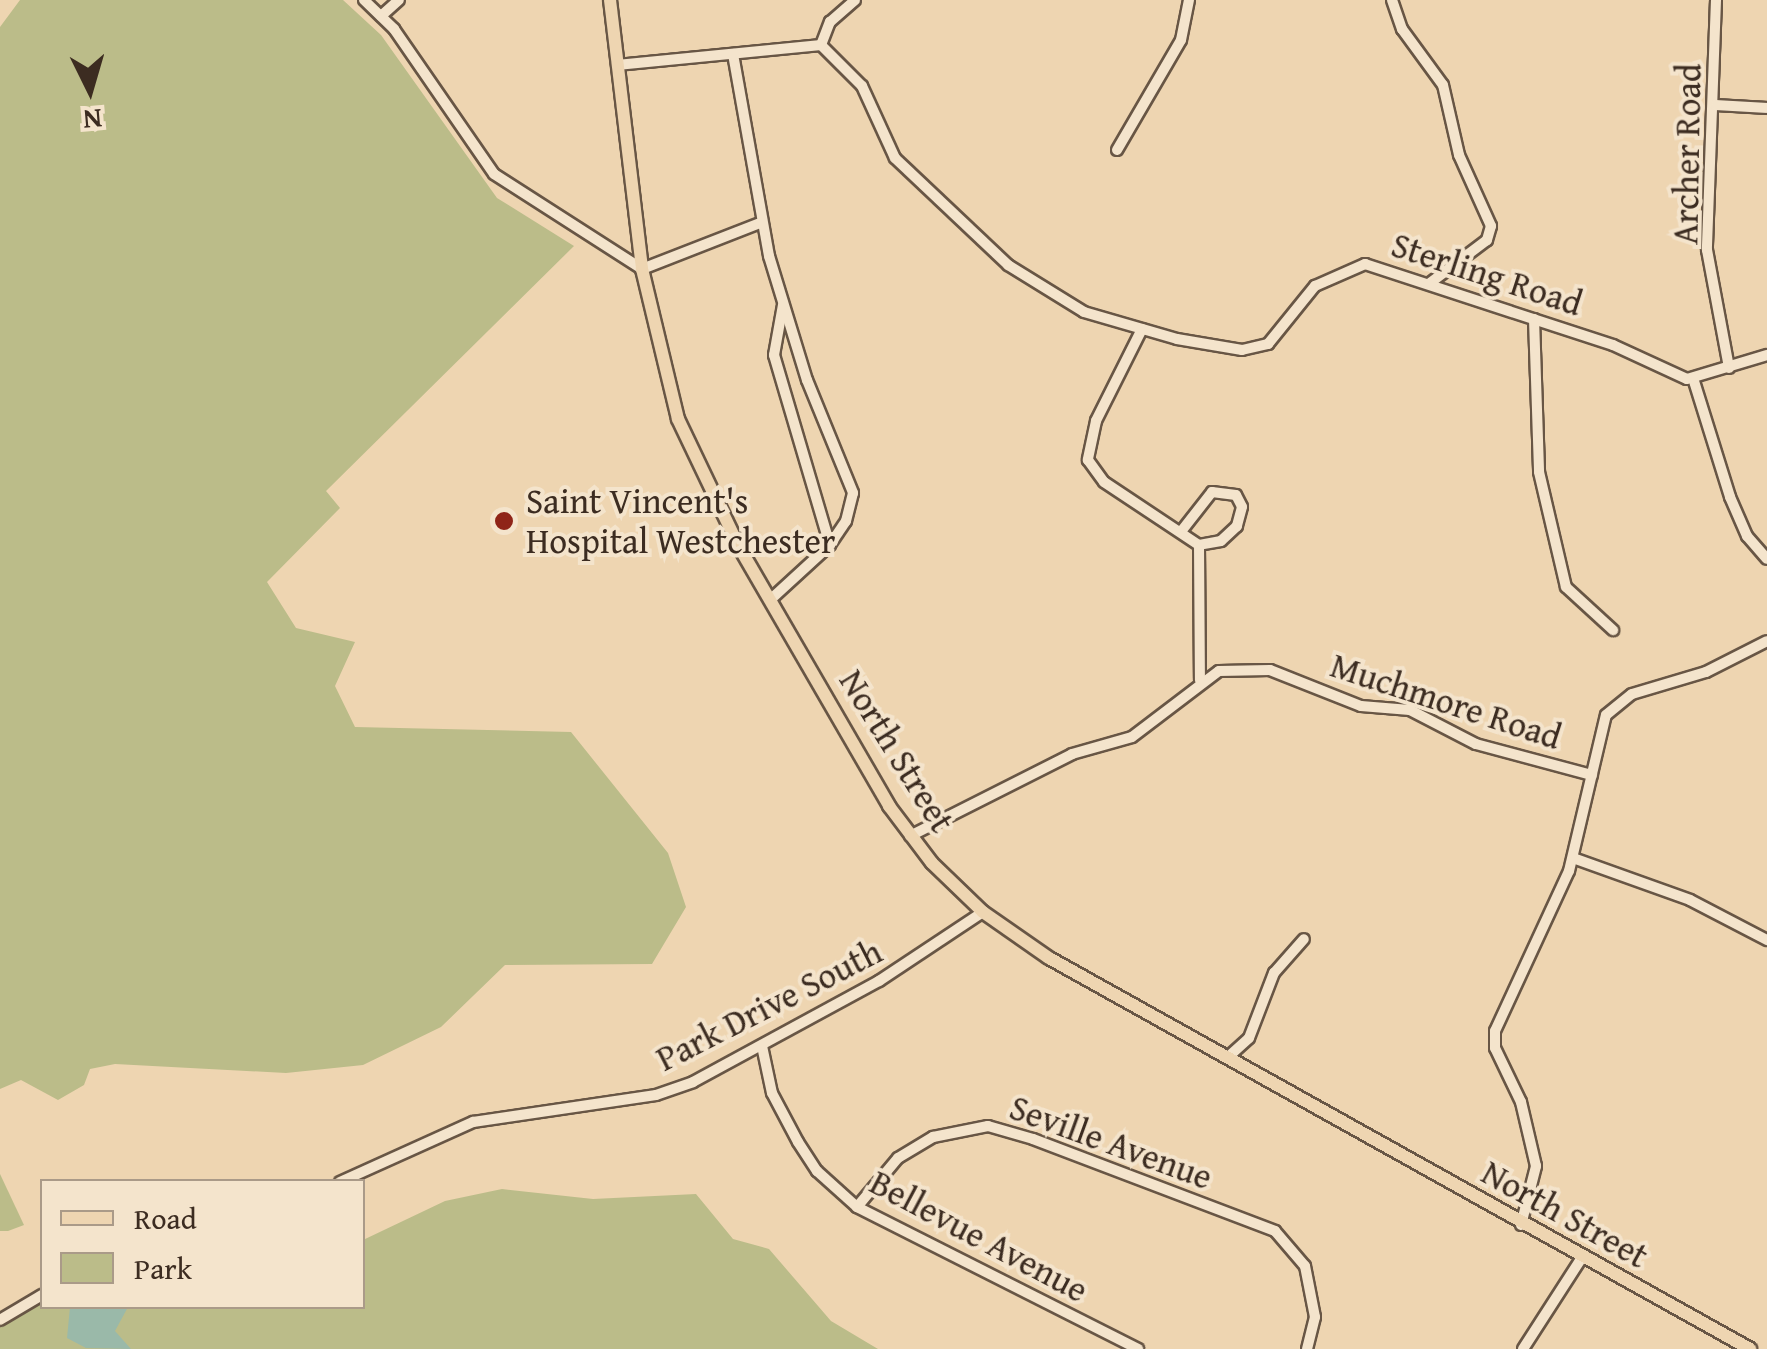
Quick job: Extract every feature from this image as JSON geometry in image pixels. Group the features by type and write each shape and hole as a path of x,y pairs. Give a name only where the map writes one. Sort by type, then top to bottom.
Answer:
{"main road":[{"name":"North Street","path":"610,0 642,269 678,419 770,600 910,836 983,912 1059,964 1581,1259 1750,1349"}],"street":[{"path":"364,0 381,16 494,174 642,269 760,223"},
{"path":"381,16 398,0"},
{"path":"617,64 821,45 830,22 855,0"},
{"path":"1118,150 1181,40 1189,0"},
{"path":"1392,0 1402,29 1442,85 1459,155 1491,226 1487,240 1430,283"},
{"name":"Archer Road","path":"1716,0 1716,105 1707,250 1729,368"},
{"name":"Sterling Road","path":"821,45 862,86 895,158 1008,265 1049,296 1142,329 1255,348 1278,338 1315,286 1339,272 1385,266 1692,378"},
{"path":"733,54 760,223 784,304 853,493 846,521 830,545 770,600"},
{"path":"1716,105 1767,108"},
{"path":"784,304 774,355 830,545"},
{"path":"1534,320 1539,472 1566,587 1613,630"},
{"path":"1142,329 1096,421 1088,460 1104,482 1183,529 1199,545 1200,680"},
{"path":"1767,355 1692,378 1730,497 1747,536 1767,559"},
{"path":"1183,529 1212,492 1236,494 1242,507 1237,526 1221,542 1199,545"},
{"path":"1521,1225 1536,1166 1521,1102 1495,1048 1495,1031 1573,858 1612,706 1767,641"},
{"name":"Muchmore Road","path":"910,836 1072,754 1132,737 1200,680 1219,671 1270,670 1360,706 1410,710 1476,744 1592,775"},
{"path":"1573,858 1690,900 1767,940"},
{"name":"Park Drive South","path":"346,1179 438,1133 570,1104 656,1095 762,1046 930,951 983,912"},
{"path":"1228,1057 1249,1038 1274,973 1304,939"},
{"name":"Bellevue Avenue","path":"762,1046 772,1093 804,1152 858,1207 1138,1349"},
{"name":"Seville Avenue","path":"858,1207 916,1146 956,1129 988,1126 1275,1232 1305,1266 1315,1317 1306,1349"},
{"path":"1523,1349 1581,1259"},
{"path":"0,1320 40,1296"}],"green space":[{"path":"20,0 343,0 381,35 497,198 574,246 326,491 340,508 267,582 296,628 355,642 335,686 355,727 571,732 668,853 686,907 652,964 505,965 441,1027 363,1065 286,1073 115,1064 90,1069 84,1085 58,1100 21,1080 0,1089 0,27"},
{"path":"0,1174 24,1225 8,1231 0,1231"},
{"path":"502,1189 593,1199 696,1194 733,1239 769,1249 831,1321 878,1349 0,1349 0,1324 40,1299 40,1309 365,1309 365,1239 445,1201"}],"shaded area":[{"path":"70,1309 127,1309 115,1331 131,1349 86,1348 67,1338"}],"place":[{"name":"Saint Vincent's Hospital Westchester","path":"504,521"}]}
